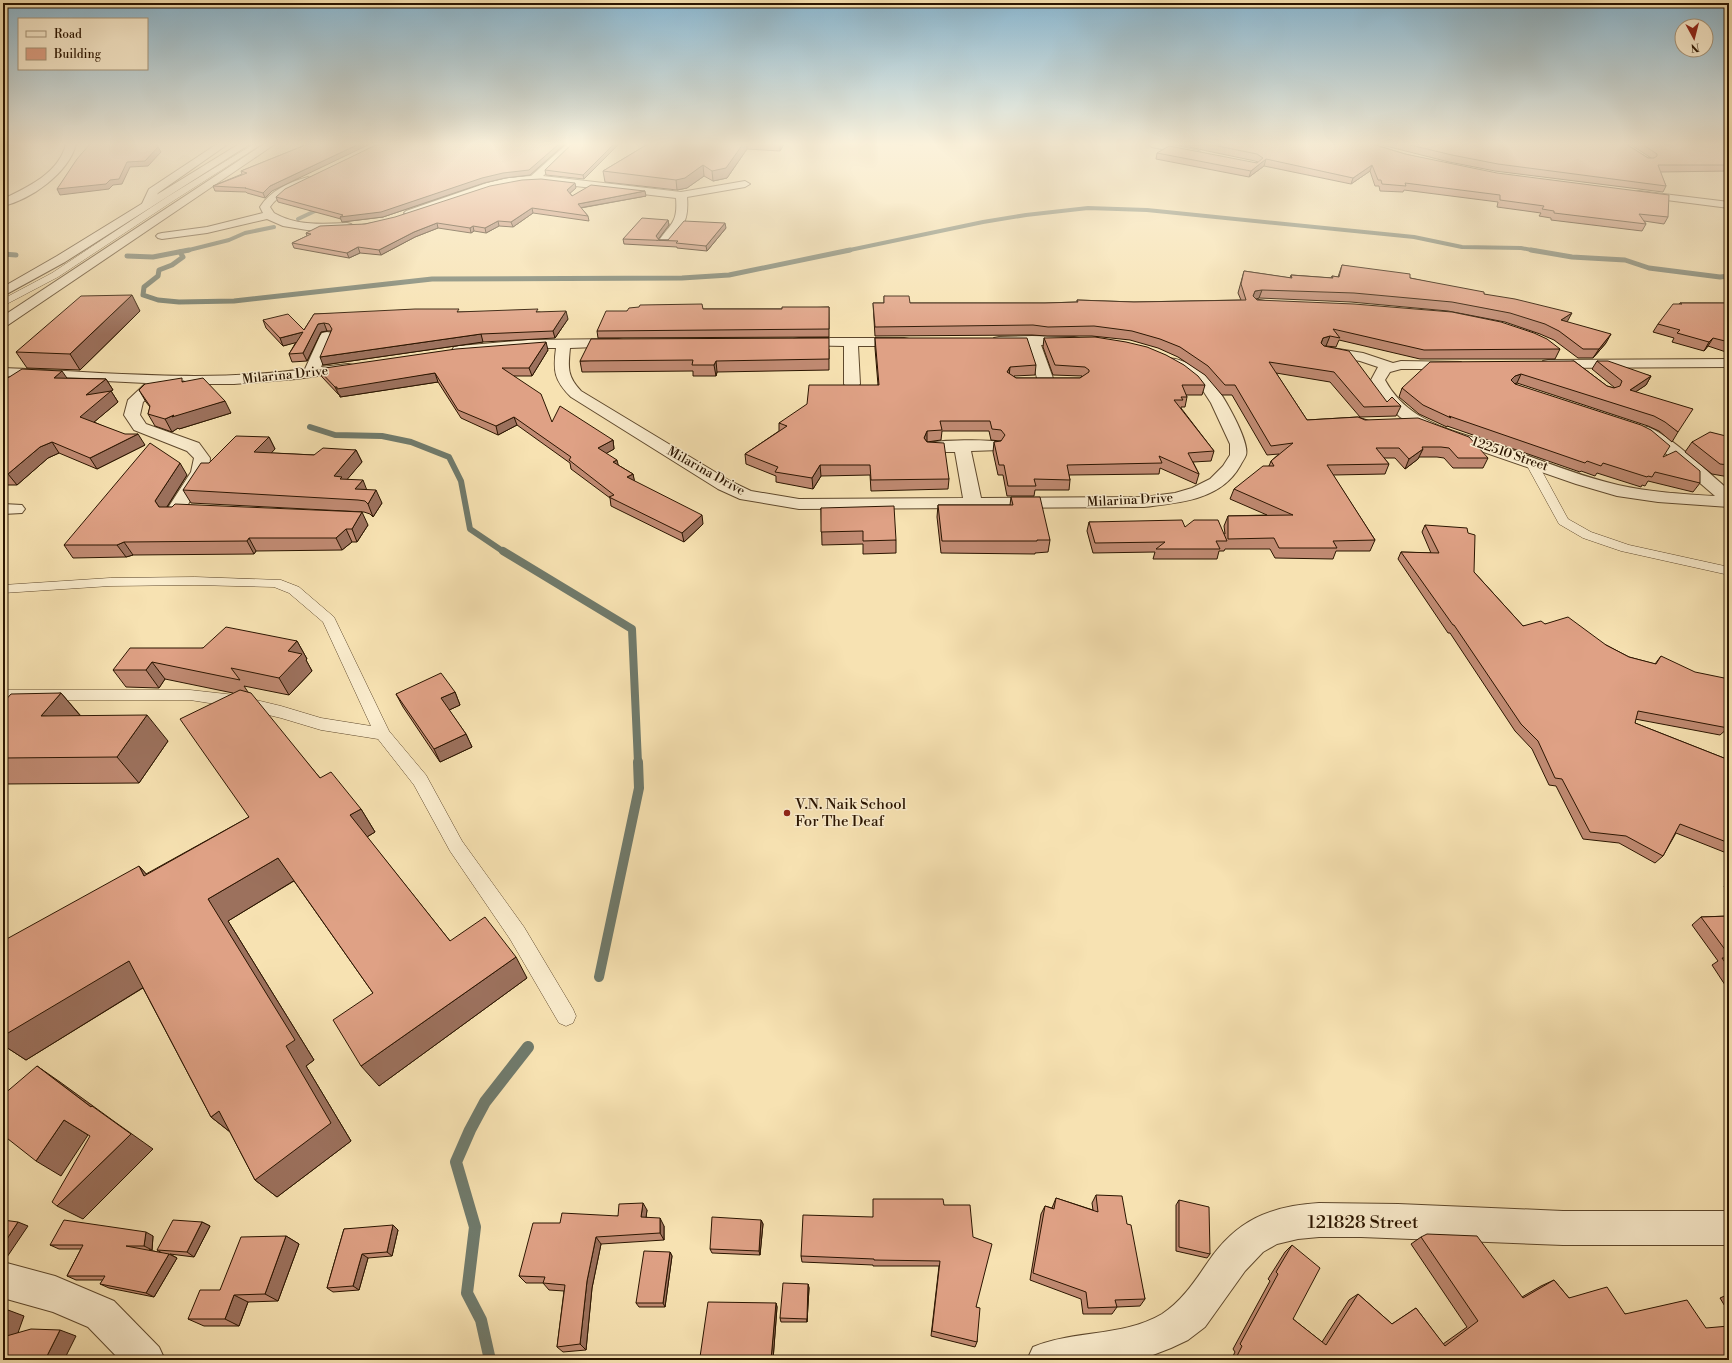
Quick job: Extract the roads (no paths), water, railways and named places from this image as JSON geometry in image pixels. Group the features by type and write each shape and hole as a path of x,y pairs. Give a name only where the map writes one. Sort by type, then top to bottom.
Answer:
{"street":[{"path":"3,292 61,259 143,208"},
{"path":"3,322 175,208"},
{"path":"265,208 269,215 282,222 309,227 359,225"},
{"path":"401,216 426,208"},
{"path":"664,242 678,226 682,218 682,208"},
{"path":"162,236 207,230 269,215"},
{"path":"311,373 327,336"},
{"path":"1030,381 1052,381 1032,340"},
{"path":"985,341 1092,341"},
{"path":"447,352 502,345 635,342"},
{"path":"782,342 922,342"},
{"path":"851,342 852,384"},
{"name":"Milarina Drive","path":"564,343 560,370 567,385 576,394 724,485 746,495 800,504 1144,502 1176,498 1198,492 1216,483 1230,469 1238,455 1238,444 1219,404 1205,383 1179,365 1162,356"},
{"path":"1326,351 1363,356 1391,367 1401,365 1471,364"},
{"path":"1558,352 1589,378"},
{"path":"1533,364 1729,363"},
{"name":"Milarina Drive","path":"6,379 26,373 159,379 234,380 311,373 362,365"},
{"name":"122510 Street","path":"1391,367 1384,369 1380,374 1378,380 1381,387 1390,400 1417,420 1531,462 1634,494 1663,498 1729,502"},
{"path":"159,379 136,400 132,415 140,427 193,447 202,458 200,472 180,511"},
{"path":"1389,422 1417,420"},
{"path":"1635,428 1662,442 1729,499"},
{"path":"962,446 973,504"},
{"path":"933,447 994,446"},
{"name":"121828 Street","path":"1046,1360 1138,1342 1163,1334 1176,1327 1191,1316 1240,1248 1255,1236 1279,1226 1314,1220 1410,1221 1545,1228 1729,1228"},
{"path":"3,1280 55,1294 101,1314 146,1360"}],"lane":[{"path":"3,312 55,275 157,208"},
{"path":"3,303 55,275"},
{"path":"1531,462 1563,521 1587,535 1626,548 1729,571"},
{"path":"3,589 110,582 202,581 276,583 294,590 329,620 383,734 420,780 456,846 517,933 566,1016"},
{"path":"3,695 190,695 235,701 281,712 321,724 383,734"}],"waterway":[{"path":"845,251 983,222 1026,215 1088,208 1147,210 1414,237 1462,247 1521,248 1537,251"},
{"path":"298,219 315,211 324,209"},
{"path":"189,250 229,240 245,233 274,227"},
{"path":"127,256 153,257 189,250"},
{"path":"185,251 189,250"},
{"path":"180,252 183,257 172,265 159,270 158,276 144,287 143,295 158,300 179,302 234,301 432,279 682,278 729,275 850,250"},
{"path":"1531,250 1572,257 1625,260 1649,268 1720,277 1729,276"},
{"path":"3,254 16,255"},
{"path":"310,427 335,435 382,436 411,442 449,457 461,481 470,529 504,552"},
{"path":"503,551 632,629 638,763"},
{"path":"599,977 639,788 638,762"},
{"path":"490,1360 481,1320 467,1293 475,1227 456,1162 470,1130 485,1102 528,1047"}],"place":[{"name":"V.N. Naik School For The Deaf","path":"787,813"}]}
